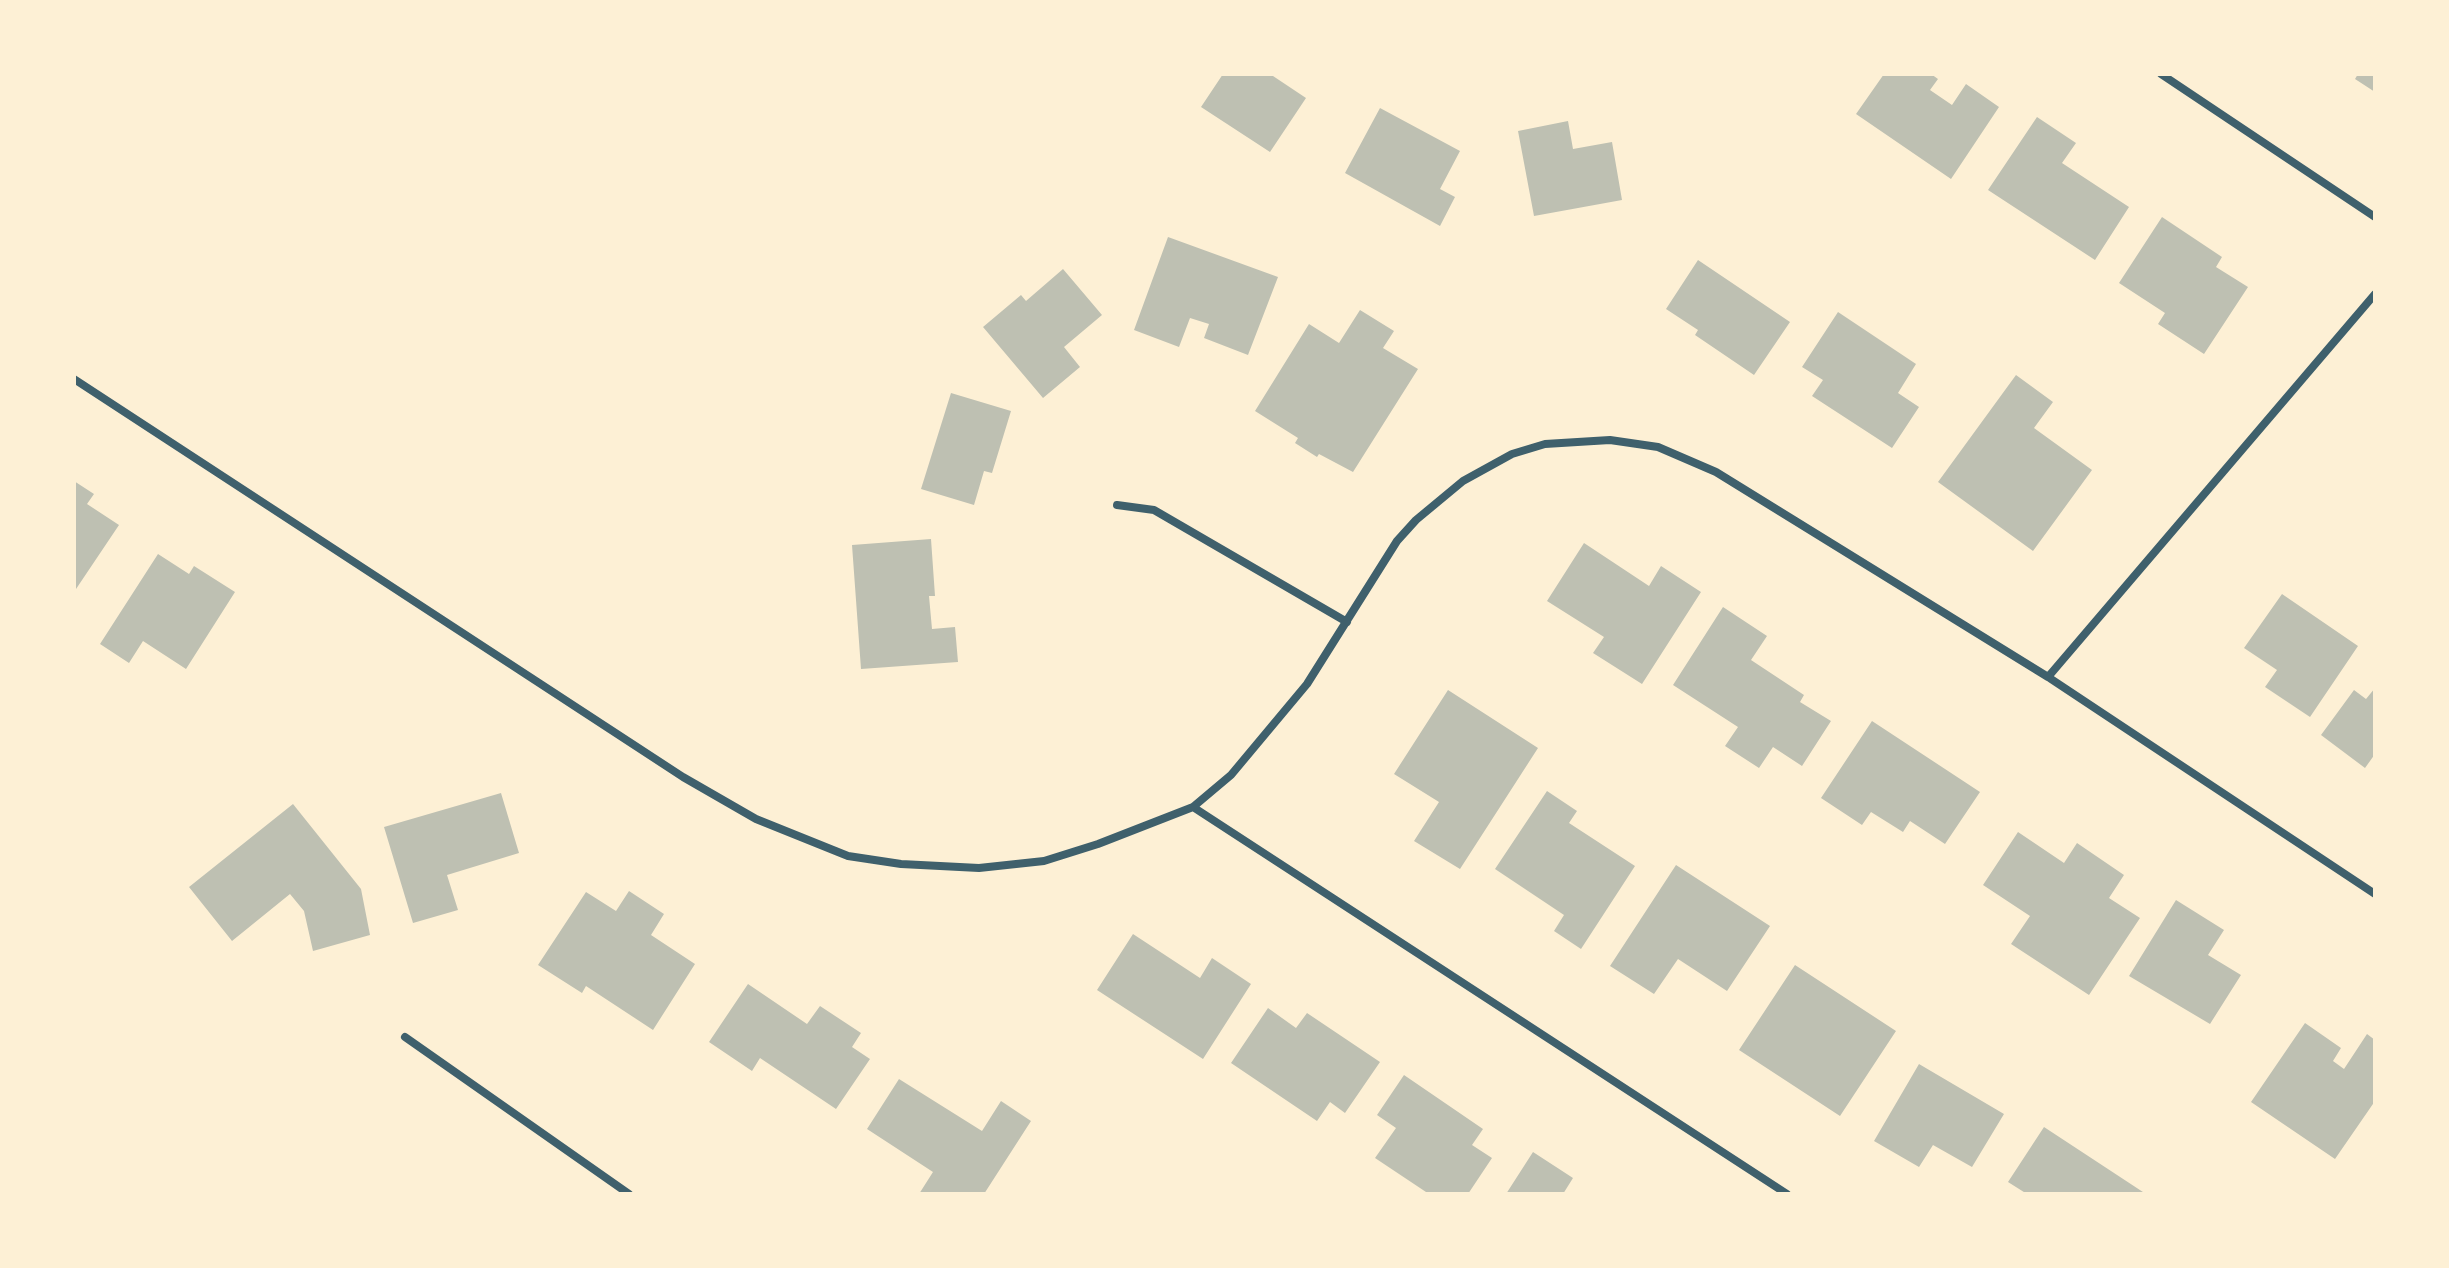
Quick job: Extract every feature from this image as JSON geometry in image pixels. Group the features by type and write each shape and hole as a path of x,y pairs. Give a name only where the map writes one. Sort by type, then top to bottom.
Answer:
{"street":[{"path":"2161,74 2375,217"},
{"path":"2048,677 2375,294"},
{"path":"74,379 718,798 804,841 848,856 901,864 979,868 1044,861 1193,807 1231,775 1307,684 1397,541 1463,481 1512,454 1545,444 1610,440 1658,447 1716,472 2048,677 2375,894"},
{"path":"1117,505 1154,510 1347,622"},
{"path":"1193,807 1787,1194"},
{"path":"405,1037 629,1194"}],"building":[{"path":"1223,74 1270,74 1306,98 1270,152 1201,107"},
{"path":"1884,74 1931,74 1938,79 1930,90 1952,105 1966,84 1999,107 1951,179 1856,114"},
{"path":"2358,74 2375,74 2375,92 2355,79"},
{"path":"1380,108 1460,151 1440,189 1455,197 1440,226 1345,173"},
{"path":"2037,117 2076,143 2062,163 2129,207 2095,260 1988,190"},
{"path":"1568,121 1573,149 1612,142 1622,200 1534,216 1518,131"},
{"path":"2162,217 2222,257 2216,267 2248,287 2204,354 2158,324 2165,313 2119,283"},
{"path":"1168,237 1278,277 1248,355 1204,338 1209,324 1190,318 1179,347 1134,330"},
{"path":"1698,260 1790,322 1754,375 1695,335 1698,330 1666,309"},
{"path":"1063,269 1102,315 1064,347 1080,367 1043,398 983,327 1021,295 1026,301"},
{"path":"1360,310 1394,331 1383,348 1418,369 1353,472 1319,454 1317,457 1295,443 1298,438 1255,411 1309,324 1339,343"},
{"path":"1838,312 1916,364 1898,393 1919,407 1892,448 1812,396 1823,380 1802,367"},
{"path":"2016,375 2053,402 2034,428 2092,470 2033,551 1938,482"},
{"path":"951,393 1011,411 992,473 984,471 974,505 921,489"},
{"path":"74,481 94,494 87,504 119,525 74,592"},
{"path":"931,539 935,596 929,596 932,629 955,627 958,662 861,669 852,545"},
{"path":"1584,543 1649,586 1661,566 1701,592 1642,684 1593,653 1604,637 1547,601"},
{"path":"158,554 189,574 194,566 235,592 186,669 143,641 129,663 100,644"},
{"path":"2282,594 2358,646 2310,717 2265,687 2277,670 2244,648"},
{"path":"1723,607 1767,636 1751,660 1804,695 1800,702 1831,721 1802,766 1773,747 1759,768 1725,746 1738,727 1673,685"},
{"path":"2375,688 2375,754 2365,768 2321,735 2354,690 2366,699"},
{"path":"1448,690 1538,748 1460,869 1414,841 1439,802 1394,774"},
{"path":"1872,721 1980,792 1945,844 1910,821 1903,832 1871,812 1862,825 1821,798"},
{"path":"1547,791 1577,811 1569,823 1635,866 1581,949 1554,931 1564,915 1495,869"},
{"path":"501,793 519,853 447,875 458,910 413,923 384,827"},
{"path":"293,804 361,889 370,935 313,951 304,911 290,894 232,941 189,887"},
{"path":"2018,832 2064,863 2077,843 2124,875 2109,898 2140,918 2089,995 2011,944 2030,916 1983,885"},
{"path":"1676,865 1770,926 1727,991 1678,959 1654,994 1610,966"},
{"path":"629,891 664,914 651,935 695,964 653,1030 586,986 582,993 538,965 586,892 616,911"},
{"path":"2176,900 2224,930 2208,955 2241,975 2210,1024 2129,976"},
{"path":"1133,934 1200,978 1212,958 1251,984 1203,1059 1097,990"},
{"path":"1795,965 1896,1031 1840,1116 1739,1050"},
{"path":"748,984 807,1024 820,1006 861,1033 852,1047 870,1059 836,1109 760,1058 752,1071 709,1042"},
{"path":"1268,1008 1296,1028 1307,1013 1380,1062 1345,1113 1330,1102 1317,1121 1231,1063"},
{"path":"2305,1023 2341,1048 2333,1061 2344,1069 2367,1034 2375,1040 2375,1101 2335,1159 2251,1102"},
{"path":"1919,1064 2004,1114 1972,1167 1933,1145 1919,1167 1874,1141"},
{"path":"1404,1075 1483,1129 1472,1145 1492,1158 1468,1194 1429,1194 1375,1158 1396,1128 1377,1115"},
{"path":"899,1079 982,1131 1001,1101 1031,1121 984,1194 919,1194 933,1172 867,1129"},
{"path":"2044,1127 2146,1194 2027,1194 2008,1182"},
{"path":"1533,1152 1573,1178 1563,1194 1506,1194"}]}
